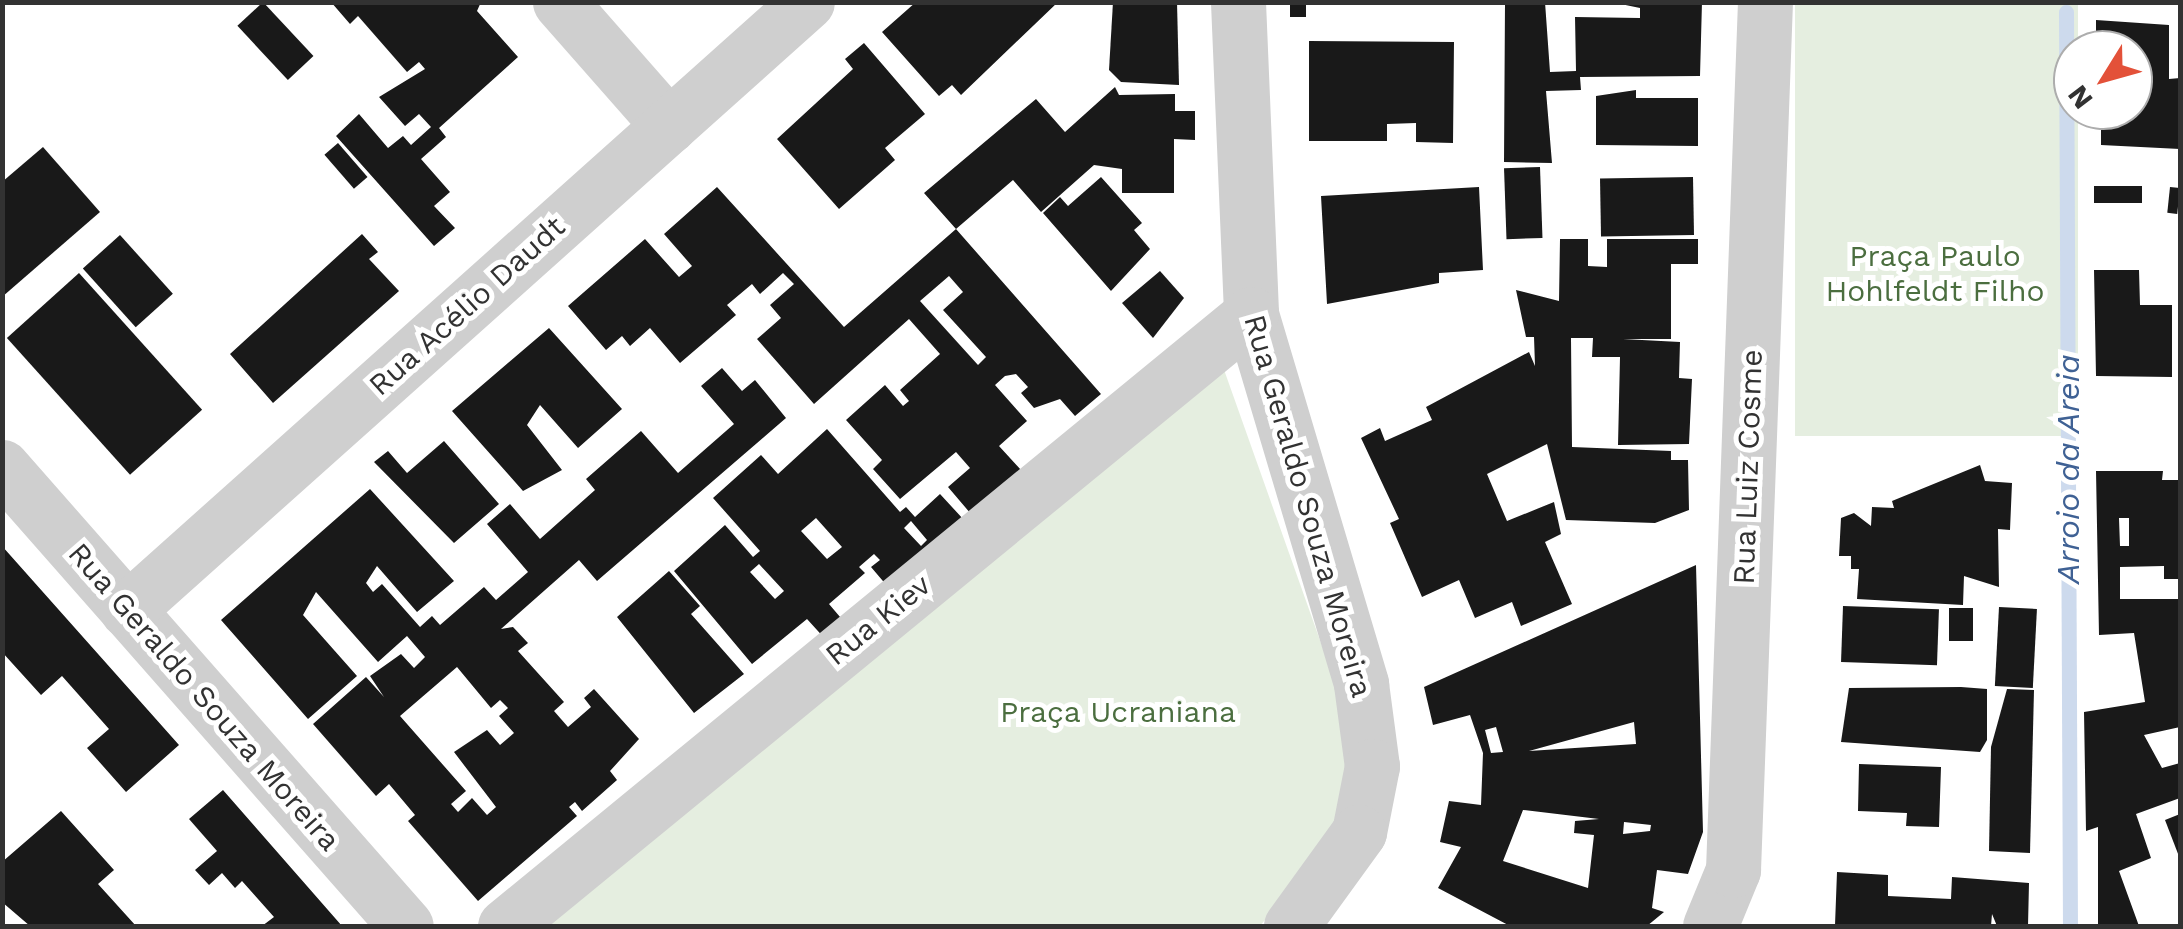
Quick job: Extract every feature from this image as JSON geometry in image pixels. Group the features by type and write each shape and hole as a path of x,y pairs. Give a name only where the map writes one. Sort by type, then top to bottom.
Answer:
{"street":[{"path":"560,2 668,126"},
{"name":"Rua Acélio Daudt","path":"128,610 807,2"},
{"name":"Rua Geraldo Souza Moreira","path":"1238,2 1251,314 1361,684 1372,766 1359,832 1291,926"},
{"name":"Rua Luiz Cosme","path":"1710,926 1734,870 1765,2"},
{"name":"Rua Kiev","path":"505,926 1251,314"},
{"name":"Rua Geraldo Souza Moreira","path":"2,467 406,926"}],"green space":[{"name":"Praça Paulo Hohlfeldt Filho","path":"1795,3 2078,3 2078,30 2053,30 2053,130 2078,130 2078,436 1795,436"},
{"name":"Praça Ucraniana","path":"1217,350 1344,708 1353,780 1343,824 1260,926 529,926"}],"building":[{"path":"263,2 313,56 288,80 237,26"},
{"path":"331,2 481,2 477,11 518,57 439,128 446,137 421,159 450,192 434,206 455,228 434,246 336,136 359,114 388,148 403,136 411,145 431,127 419,114 405,126 379,97 425,69 419,62 407,72 358,16 350,24"},
{"path":"916,2 1058,2 961,95 952,85 939,96 882,32"},
{"path":"1113,2 1177,2 1179,85 1121,82 1109,70"},
{"path":"1290,2 1306,2 1306,17 1290,17"},
{"path":"1505,2 1545,2 1550,72 1576,71 1575,17 1640,18 1640,8 1611,2 1702,2 1700,76 1580,77 1581,90 1546,91 1552,163 1504,162"},
{"path":"2096,20 2169,25 2169,79 2180,78 2180,149 2101,145 2101,130 2153,130 2153,30 2096,30"},
{"path":"1309,41 1454,42 1453,143 1416,142 1416,123 1387,124 1387,141 1309,141"},
{"path":"864,43 925,114 885,148 895,160 839,209 777,139 853,69 845,59"},
{"path":"1115,87 1119,95 1175,94 1175,111 1195,111 1195,140 1174,139 1174,193 1122,193 1122,169 1094,165 1041,212 1013,180 956,229 924,193 1036,99 1065,132"},
{"path":"1636,90 1636,98 1698,98 1698,146 1596,145 1596,96"},
{"path":"338,143 368,177 354,189 324,155"},
{"path":"43,147 100,212 2,297 2,182"},
{"path":"1540,167 1542,238 1506,239 1504,168"},
{"path":"1101,177 1142,223 1134,230 1150,249 1111,291 1043,213 1060,197 1068,206"},
{"path":"1693,177 1694,235 1601,237 1600,179"},
{"path":"2094,186 2142,186 2142,203 2094,203"},
{"path":"717,187 844,327 956,229 1101,394 1075,416 1060,399 1034,408 1021,393 1028,387 1016,374 1005,376 995,385 1027,421 999,446 1021,470 971,514 948,487 970,468 956,452 900,499 873,469 882,460 846,420 885,385 903,406 909,401 900,390 940,354 909,319 814,404 757,339 781,318 770,305 794,284 783,273 760,294 752,284 727,305 736,315 680,363 650,328 630,346 622,336 606,350 568,306 645,239 679,277 692,266 664,234","holes":["949,276 963,292 943,310 986,357 978,365 920,301"]},
{"path":"1479,187 1483,270 1439,273 1439,283 1327,304 1321,196"},
{"path":"2170,187 2180,188 2177,214 2167,213"},
{"path":"362,234 378,252 369,259 399,291 273,403 230,354"},
{"path":"120,235 173,294 136,327 83,268"},
{"path":"1560,239 1588,239 1588,266 1607,267 1607,239 1698,239 1698,264 1671,264 1671,339 1623,339 1680,342 1679,378 1692,379 1689,444 1618,445 1620,357 1592,357 1593,338 1571,338 1572,447 1671,451 1671,460 1688,460 1689,510 1655,523 1566,520 1547,444 1487,474 1507,521 1554,502 1561,534 1545,542 1572,604 1521,626 1512,602 1475,618 1459,580 1422,597 1390,523 1399,519 1361,438 1380,428 1385,441 1432,420 1426,407 1529,352 1535,366 1534,337 1526,337 1516,290 1559,301"},
{"path":"2094,270 2139,270 2140,305 2172,305 2172,377 2096,376"},
{"path":"1160,271 1184,298 1153,338 1122,303"},
{"path":"79,273 202,410 130,475 7,338"},
{"path":"549,328 622,409 578,448 540,405 527,425 562,470 523,491 452,411"},
{"path":"722,368 742,391 755,380 786,418 597,581 579,560 501,629 513,627 528,643 518,651 564,702 554,711 568,727 591,707 584,698 594,689 639,739 610,771 617,780 582,811 575,802 569,807 577,816 478,901 408,821 415,815 389,784 376,796 313,724 366,677 384,697 370,676 401,654 414,668 425,657 407,636 378,662 316,592 303,615 357,676 308,719 221,620 370,489 454,581 417,612 377,566 366,583 373,592 382,584 420,627 432,616 440,625 484,587 496,600 528,572 487,524 510,504 540,539 595,490 586,479 641,431 678,473 734,424 701,386","holes":["457,667 491,708 500,700 508,708 499,716 514,733 500,745 487,730 454,752 496,807 487,815 472,798 458,812 451,804 466,791 400,716"]},
{"path":"827,429 900,512 906,507 915,517 940,494 964,520 888,587 871,567 880,560 874,554 859,567 865,573 829,604 846,624 827,641 807,619 752,664 674,571 725,525 753,557 760,551 713,498 761,455 778,474","holes":["816,518 842,547 827,559 801,531","911,521 927,540 921,546 904,528","759,564 784,591 775,599 750,572"]},
{"path":"444,441 499,504 454,543 374,462 388,451 407,473"},
{"path":"1980,465 1985,481 2012,483 2010,530 1998,529 1999,587 1964,576 1963,605 1857,599 1859,569 1851,569 1851,556 1839,556 1841,518 1854,513 1871,526 1872,507 1894,508 1892,501"},
{"path":"2096,471 2163,471 2162,480 2180,480 2180,579 2164,579 2164,566 2120,567 2120,599 2180,599 2180,727 2144,735 2162,768 2180,763 2180,798 2136,814 2151,858 2119,871 2139,926 2098,926 2098,827 2086,831 2084,712 2145,702 2134,633 2099,635","holes":["2119,518 2129,518 2129,546 2120,546"]},
{"path":"2,546 179,745 126,792 87,748 109,729 62,676 41,695 2,652"},
{"path":"1696,565 1703,832 1688,874 1657,870 1652,908 1664,912 1647,926 1510,926 1438,888 1461,847 1440,842 1449,801 1481,805 1483,753 1470,715 1433,725 1424,687","holes":["1634,722 1636,744 1529,751","1496,727 1503,752 1491,753 1485,730","1523,810 1599,819 1575,821 1574,833 1594,835 1588,888 1503,861","1624,822 1651,825 1650,831 1623,834"]},
{"path":"669,571 700,606 691,614 744,674 694,713 617,617"},
{"path":"1843,606 1939,609 1937,665 1841,662"},
{"path":"1999,607 2037,609 2033,688 1995,686"},
{"path":"1949,608 1973,608 1973,641 1949,641"},
{"path":"1849,688 1987,689 1987,740 1980,752 1841,742"},
{"path":"2007,689 2034,690 2030,853 1989,851 1991,747"},
{"path":"1859,764 1941,767 1939,827 1906,826 1907,813 1858,811"},
{"path":"223,790 342,926 262,926 274,917 242,881 235,888 222,873 209,885 195,870 217,851 189,819"},
{"path":"61,811 114,870 98,884 136,926 30,926 2,902 2,862"},
{"path":"2180,814 2180,859 2165,820"},
{"path":"1837,872 1888,875 1888,896 1951,899 1952,877 2029,883 2028,926 1997,926 1992,914 1991,926 1835,925"}],"waterway":[{"name":"Arroio da Areia","path":"2066,12 2070,926"}]}
